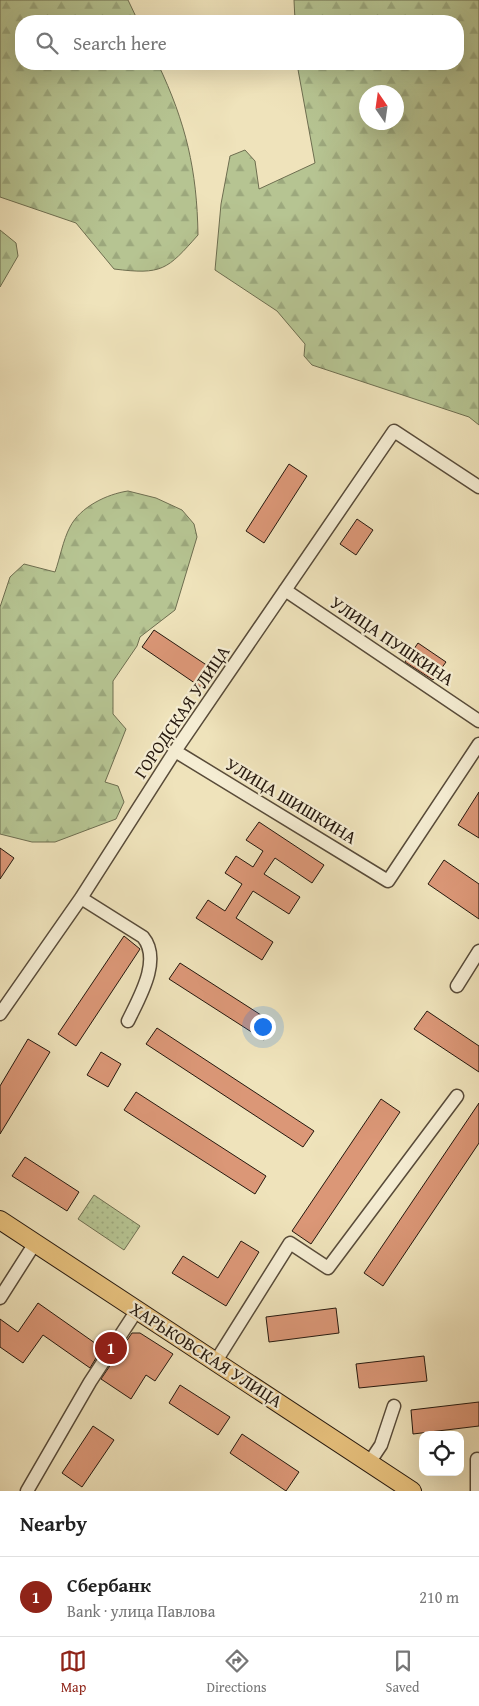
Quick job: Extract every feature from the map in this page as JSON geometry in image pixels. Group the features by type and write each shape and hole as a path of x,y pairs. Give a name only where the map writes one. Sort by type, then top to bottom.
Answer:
{"highway":[{"name":"ХАРЬКОВСКАЯ УЛИЦА","path":"0,1220 412,1491"}],"street":[{"name":"ГОРОДСКАЯ УЛИЦА","path":"0,1014 81,898 175,752 394,431 479,487"},
{"name":"УЛИЦА ПУШКИНА","path":"285,590 479,721"},
{"name":"УЛИЦА ШИШКИНА","path":"175,752 388,881 479,744"},
{"path":"81,898 143,937 149,944 150,963 143,990 128,1021"},
{"path":"457,986 479,951"},
{"path":"216,1361 290,1243 328,1268 458,1096"},
{"path":"0,1298 35,1243"},
{"path":"27,1491 90,1382 137,1310"},
{"path":"370,1463 381,1445 394,1406"},
{"path":"477,1460 477,1491"}],"green space":[{"path":"0,0 128,0 135,15 15,15 15,70 161,70 176,106 188,147 195,189 198,235 179,256 162,267 143,271 114,269 76,223 0,197"},
{"path":"294,0 479,0 479,425 469,417 312,365 304,356 305,344 277,311 215,270 221,204 230,156 245,150 255,161 259,189 315,163 298,70 464,70 464,15 295,15"},
{"path":"0,230 16,243 18,256 0,287"},
{"path":"128,491 156,498 182,510 194,524 197,537 175,610 140,637 137,646 113,681 113,714 126,729 105,782 118,786 124,802 116,819 55,842 32,842 0,834 0,607 10,577 24,564 55,572 63,543 70,527 80,513 103,498"},
{"path":"94,1195 140,1226 124,1250 78,1219"}],"building":[{"path":"289,464 307,476 264,543 246,531"},
{"path":"357,519 373,530 356,555 340,544"},
{"path":"154,630 214,670 202,688 142,647"},
{"path":"418,643 446,662 433,680 405,662"},
{"path":"479,792 479,838 458,825"},
{"path":"259,822 324,865 312,883 275,858 264,874 300,897 289,914 253,891 236,918 273,942 262,960 196,918 208,900 225,911 242,884 225,873 236,856 253,867 263,851 246,840"},
{"path":"0,848 14,858 0,879"},
{"path":"444,860 479,884 479,919 428,884"},
{"path":"124,936 140,949 76,1046 58,1034"},
{"path":"180,963 275,1024 264,1040 169,979"},
{"path":"427,1011 479,1046 479,1072 414,1029"},
{"path":"157,1028 314,1131 303,1147 146,1044"},
{"path":"28,1039 50,1052 0,1134 0,1086"},
{"path":"101,1052 121,1064 108,1087 87,1075"},
{"path":"136,1092 266,1176 255,1194 124,1110"},
{"path":"381,1099 400,1112 311,1244 292,1231"},
{"path":"479,1103 479,1143 383,1286 364,1273"},
{"path":"25,1157 79,1192 67,1211 12,1176"},
{"path":"241,1241 259,1252 226,1306 172,1273 183,1256 218,1278"},
{"path":"38,1303 102,1348 90,1368 43,1335 23,1363 0,1347 0,1319 18,1332"},
{"path":"336,1308 339,1333 269,1342 266,1317"},
{"path":"132,1333 140,1333 173,1354 155,1381 146,1375 131,1399 101,1379"},
{"path":"424,1356 427,1381 359,1388 356,1364"},
{"path":"180,1385 230,1417 218,1435 169,1403"},
{"path":"479,1402 479,1426 438,1431 419,1431 419,1433 413,1434 411,1410"},
{"path":"93,1426 114,1440 82,1487 62,1473"},
{"path":"242,1434 299,1472 286,1491 230,1453"}],"place":[{"name":"Сбербанк","path":"111,1348"}]}
